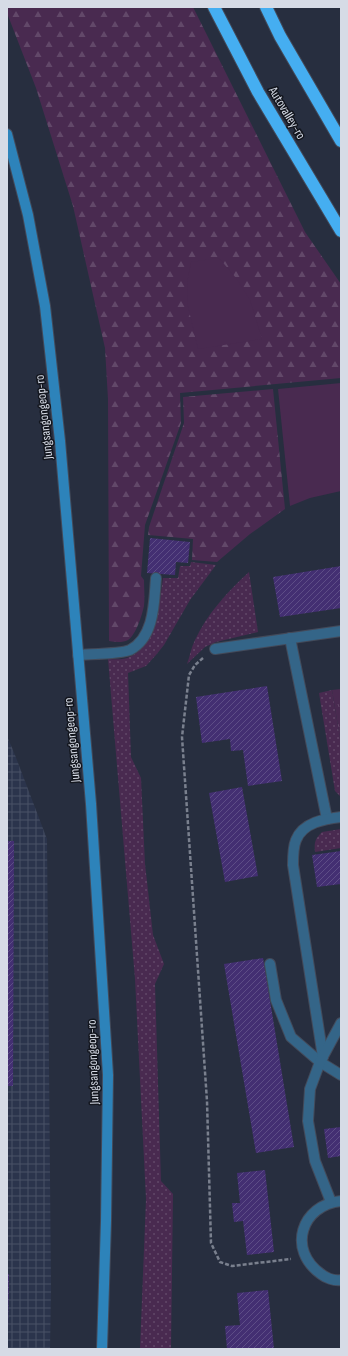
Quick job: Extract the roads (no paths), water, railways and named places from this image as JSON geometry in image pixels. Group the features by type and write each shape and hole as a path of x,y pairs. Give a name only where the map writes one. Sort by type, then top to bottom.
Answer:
{"highway":[{"name":"Autovalley-ro","path":"214,7 258,92 341,231"},
{"path":"266,7 280,36 341,142"}],"street":[{"name":"Jungsangongeop-ro","path":"7,134 28,215 45,306 60,441 91,804 108,1075 102,1349"}],"lane":[{"path":"78,655 122,652 130,650 139,643 146,633 152,619 156,578"},
{"path":"215,649 341,631"},
{"path":"290,638 327,819"},
{"path":"321,1059 293,865 294,851 296,840 303,830 315,822 341,817"},
{"path":"270,964 276,1000 291,1037 341,1075"},
{"path":"341,1023 321,1059 310,1089 308,1121 315,1161 336,1201 318,1208 308,1218 302,1230 301,1244 305,1258 313,1269 325,1277 341,1280"}]}
